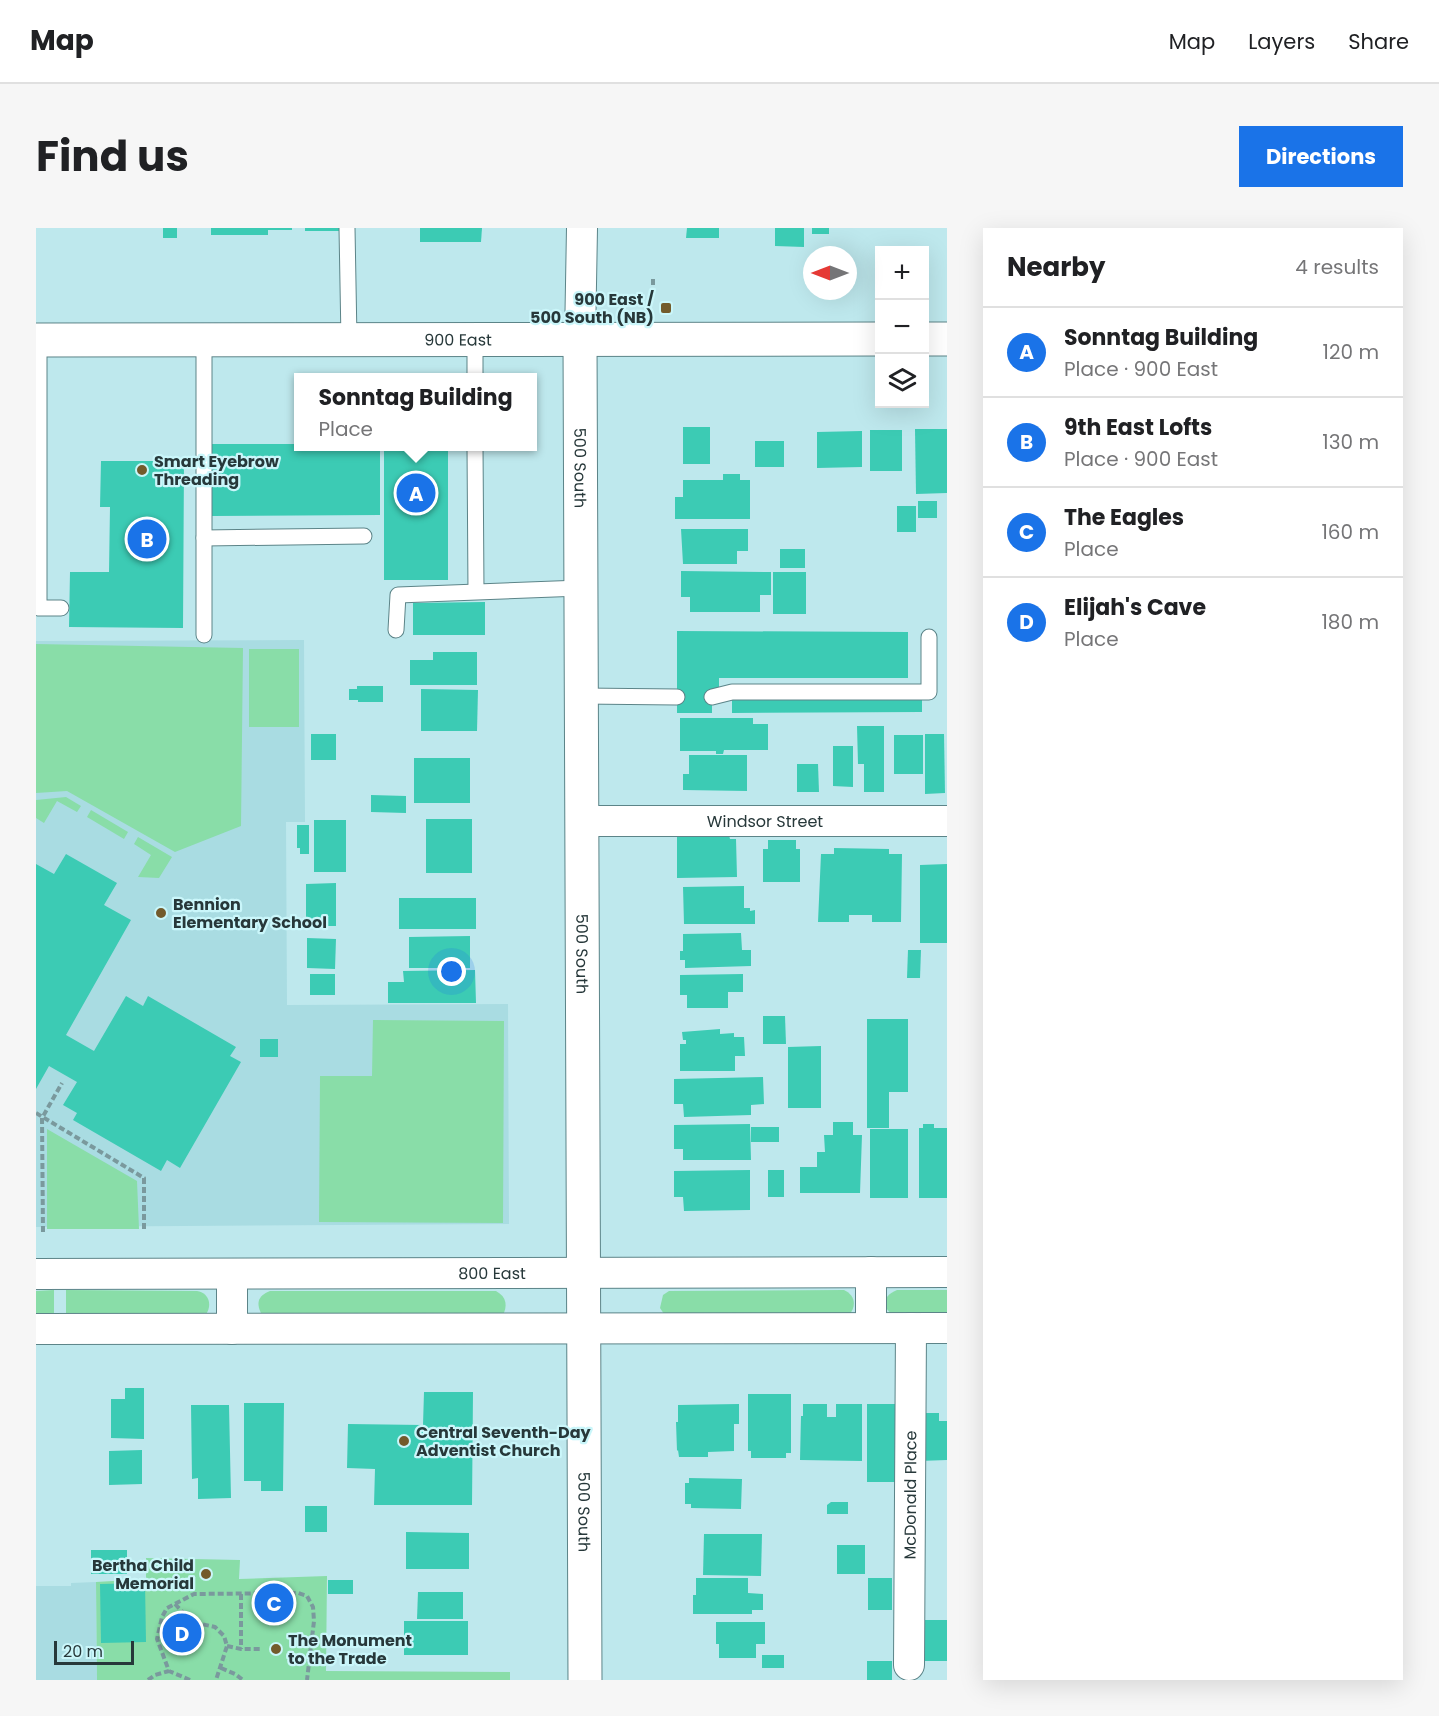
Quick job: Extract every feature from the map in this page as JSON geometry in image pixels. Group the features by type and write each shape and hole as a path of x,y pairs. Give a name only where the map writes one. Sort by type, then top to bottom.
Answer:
{"street":[{"name":"500 South","path":"582,228 580,340 585,1680"},
{"name":"900 East","path":"38,340 875,339"},
{"path":"929,339 947,339"},
{"name":"Windsor Street","path":"582,821 947,821"},
{"path":"871,1272 871,1328"},
{"name":"800 East","path":"36,1274 947,1272"},
{"path":"232,1274 232,1329"},
{"name":"McDonald Place","path":"909,1665 911,1328"},
{"path":"36,1329 947,1328"}],"lane":[{"path":"347,228 349,340"},
{"path":"38,340 39,608 61,608"},
{"path":"475,340 475,373"},
{"path":"204,341 204,635"},
{"path":"475,451 476,591"},
{"path":"204,538 364,536"},
{"path":"396,630 398,595 581,588"},
{"path":"712,697 732,692 929,692 929,637"},
{"path":"582,696 677,697"}],"path":[{"path":"653,279 653,289"},
{"path":"43,1232 42,1118 62,1083"},
{"path":"36,1113 144,1178 144,1232"},
{"path":"169,1671 157,1639 162,1617 167,1608 194,1594 298,1593 307,1596 313,1607 314,1621 307,1680"},
{"path":"241,1594 241,1649"},
{"path":"175,1604 192,1622 215,1627 224,1636 227,1646 216,1680"},
{"path":"227,1646 261,1649"},
{"path":"221,1668 243,1680"},
{"path":"148,1680 155,1675 169,1671 190,1680"}],"shaded area":[{"name":"Bennion Elementary School","path":"304,640 305,822 286,822 287,1005 508,1004 509,1224 36,1227 36,641"},
{"path":"96,1582 97,1680 36,1680 36,1586 71,1586 71,1583"}],"green space":[{"path":"36,644 243,648 241,826 175,852 67,791 36,793"},
{"path":"249,649 299,649 299,727 249,727"},
{"path":"66,797 81,806 77,812 57,801 44,823 36,818 36,800"},
{"path":"91,810 128,832 124,839 87,817"},
{"path":"138,837 172,857 159,878 138,877 151,855 134,844"},
{"path":"373,1020 504,1021 503,1223 319,1222 320,1076 372,1076"},
{"path":"47,1129 137,1181 139,1229 47,1229"},
{"path":"54,1290 54,1319 36,1319 36,1291"},
{"path":"66,1290 197,1291 207,1297 209,1309 204,1317 66,1319"},
{"path":"844,1290 851,1295 854,1301 849,1315 664,1314 660,1308 663,1295 669,1291"},
{"path":"897,1290 947,1290 947,1318 893,1316 885,1304 886,1298"},
{"path":"270,1291 496,1291 504,1299 506,1306 502,1317 262,1315 259,1307 260,1298"},
{"path":"146,1558 240,1560 239,1579 327,1576 326,1671 510,1672 510,1680 97,1680 96,1582 146,1579"}],"building":[{"path":"163,228 177,228 177,238 163,238"},
{"path":"211,228 292,228 292,230 268,230 268,235 211,235"},
{"path":"305,228 339,228 339,231 305,231"},
{"path":"420,228 482,228 481,242 420,242"},
{"path":"687,228 719,228 719,238 686,238"},
{"path":"775,228 804,228 803,247 775,246"},
{"path":"812,228 829,228 829,234 812,234"},
{"path":"683,427 710,427 710,464 683,464"},
{"path":"915,429 947,429 947,493 916,494"},
{"path":"870,430 902,430 902,471 870,471"},
{"path":"862,431 862,467 817,468 817,432"},
{"path":"755,441 784,441 784,467 755,467"},
{"path":"211,444 294,444 294,451 380,451 380,515 212,516"},
{"path":"384,451 448,451 448,580 384,580"},
{"path":"101,461 184,461 183,628 69,627 70,572 109,572 110,507 100,507"},
{"path":"723,474 740,474 740,480 750,480 750,519 675,519 675,497 683,497 683,480 723,480"},
{"path":"918,501 937,501 937,518 918,518"},
{"path":"897,506 916,506 916,532 897,532"},
{"path":"681,529 748,529 748,551 737,551 737,564 683,564"},
{"path":"780,549 805,549 805,568 780,568"},
{"path":"681,571 771,572 771,595 760,595 760,612 690,612 690,597 681,597"},
{"path":"773,572 806,572 806,614 773,614"},
{"path":"485,602 485,635 413,635 413,603"},
{"path":"677,631 908,632 908,678 719,678 719,693 712,693 712,713 677,713"},
{"path":"433,652 477,652 477,685 410,685 410,660 433,660"},
{"path":"357,686 383,686 383,702 349,700 349,689 357,689"},
{"path":"421,689 478,690 477,731 421,731"},
{"path":"922,696 922,712 732,713 732,697"},
{"path":"680,718 753,718 753,724 768,724 768,750 724,750 723,754 716,754 716,751 680,751"},
{"path":"857,726 884,726 884,792 864,792 864,764 858,764"},
{"path":"311,734 336,734 336,760 311,760"},
{"path":"925,734 944,734 945,793 925,794"},
{"path":"894,735 923,735 923,774 894,774"},
{"path":"833,746 853,746 853,787 833,786"},
{"path":"689,755 747,755 747,791 683,790 683,774 689,774"},
{"path":"414,758 470,758 470,803 414,803"},
{"path":"797,764 818,764 819,792 797,792"},
{"path":"371,795 406,796 406,813 371,812"},
{"path":"426,819 472,819 472,873 426,873"},
{"path":"314,820 346,820 346,872 314,872"},
{"path":"297,825 309,825 309,854 300,854 300,848 297,848"},
{"path":"677,835 729,835 730,839 736,839 737,877 677,878"},
{"path":"768,840 796,840 796,849 800,849 800,882 763,882 763,849 768,849"},
{"path":"834,848 889,849 889,854 902,854 901,922 872,922 872,915 849,915 849,922 818,922 821,854 834,854"},
{"path":"66,854 117,883 104,905 131,920 66,1035 94,1051 126,996 143,1006 148,996 236,1047 230,1056 241,1062 180,1168 167,1160 161,1171 73,1120 77,1113 63,1105 77,1082 49,1066 36,1089 36,864 54,874"},
{"path":"947,864 947,943 920,943 920,865"},
{"path":"336,883 336,926 306,926 306,884"},
{"path":"744,886 744,908 750,908 750,911 755,910 755,924 684,924 683,887"},
{"path":"399,898 476,898 476,929 399,929"},
{"path":"741,933 742,950 751,950 751,966 685,968 685,960 680,960 680,951 683,951 683,934"},
{"path":"470,936 470,968 409,968 409,937"},
{"path":"307,938 336,939 335,969 307,968"},
{"path":"908,950 921,950 920,978 907,978"},
{"path":"475,970 476,1003 388,1003 388,982 404,982 403,971"},
{"path":"310,974 335,974 335,995 310,995"},
{"path":"743,974 743,992 728,992 728,1008 687,1008 687,995 680,995 680,975"},
{"path":"763,1016 785,1016 786,1044 763,1044"},
{"path":"867,1019 908,1019 908,1092 889,1092 889,1128 867,1128"},
{"path":"720,1029 720,1034 734,1033 734,1037 744,1037 745,1056 735,1056 735,1071 680,1071 680,1044 686,1044 682,1032"},
{"path":"260,1039 278,1039 278,1057 260,1057"},
{"path":"821,1046 821,1108 788,1108 788,1047"},
{"path":"763,1077 764,1104 751,1105 751,1115 684,1117 683,1104 674,1104 674,1079"},
{"path":"833,1122 853,1122 853,1135 862,1135 860,1193 800,1193 800,1167 817,1167 817,1152 825,1152 824,1135 833,1135"},
{"path":"750,1124 751,1160 683,1160 683,1149 674,1149 674,1125"},
{"path":"923,1124 934,1124 934,1128 947,1128 947,1198 919,1198 919,1128 923,1128"},
{"path":"751,1127 779,1127 779,1142 751,1142"},
{"path":"870,1129 908,1129 908,1198 870,1198"},
{"path":"750,1170 750,1210 684,1211 683,1197 674,1197 674,1171"},
{"path":"768,1170 784,1170 784,1197 768,1197"},
{"path":"125,1388 144,1388 144,1439 111,1438 111,1399 125,1399"},
{"path":"424,1392 473,1392 472,1505 374,1505 375,1469 347,1468 348,1424 423,1425"},
{"path":"748,1394 791,1394 791,1453 786,1453 786,1458 751,1458 751,1451 748,1451"},
{"path":"244,1403 284,1403 283,1491 261,1491 261,1481 244,1481"},
{"path":"739,1404 739,1424 734,1424 734,1451 708,1452 708,1457 679,1457 676,1422 678,1422 678,1405"},
{"path":"803,1404 827,1404 827,1417 836,1417 836,1404 862,1404 862,1461 800,1460"},
{"path":"867,1404 905,1404 905,1482 867,1482"},
{"path":"191,1405 229,1405 231,1498 198,1499 198,1478 192,1479"},
{"path":"919,1413 939,1413 939,1421 947,1421 947,1460 919,1461"},
{"path":"142,1450 142,1484 109,1485 109,1451"},
{"path":"689,1478 742,1479 741,1509 691,1508 691,1504 685,1504 685,1483 689,1483"},
{"path":"831,1502 848,1502 848,1514 827,1514 827,1505"},
{"path":"305,1506 327,1506 327,1532 305,1532"},
{"path":"406,1532 469,1533 469,1569 406,1569"},
{"path":"704,1534 762,1534 761,1576 703,1575"},
{"path":"837,1545 865,1545 865,1574 837,1574"},
{"path":"91,1550 127,1550 127,1574 91,1574"},
{"path":"696,1578 748,1578 748,1593 763,1594 763,1610 752,1610 752,1614 693,1614"},
{"path":"868,1578 892,1578 892,1610 868,1610"},
{"path":"328,1580 353,1580 353,1594 328,1594"},
{"path":"145,1583 146,1642 101,1643 100,1584"},
{"path":"418,1592 463,1592 463,1619 417,1619"},
{"path":"922,1620 947,1620 947,1661 922,1661"},
{"path":"404,1621 468,1621 468,1655 404,1655"},
{"path":"716,1622 765,1622 765,1644 756,1644 756,1658 719,1658 719,1644 716,1644"},
{"path":"762,1655 784,1655 784,1668 762,1668"},
{"path":"867,1661 892,1661 892,1680 867,1680"}],"place":[{"name":"900 East / 500 South (NB)","path":"666,308"},
{"name":"Smart Eyebrow Threading","path":"142,470"},
{"name":"Sonntag Building","path":"416,493"},
{"name":"9th East Lofts","path":"147,539"},
{"name":"Bennion Elementary School","path":"161,913"},
{"name":"Central Seventh-Day Adventist Church","path":"404,1441"},
{"name":"Bertha Child Memorial","path":"206,1574"},
{"name":"The Eagles","path":"274,1603"},
{"name":"Elijah's Cave","path":"182,1633"},
{"name":"The Monument to the Trade","path":"276,1649"}]}
